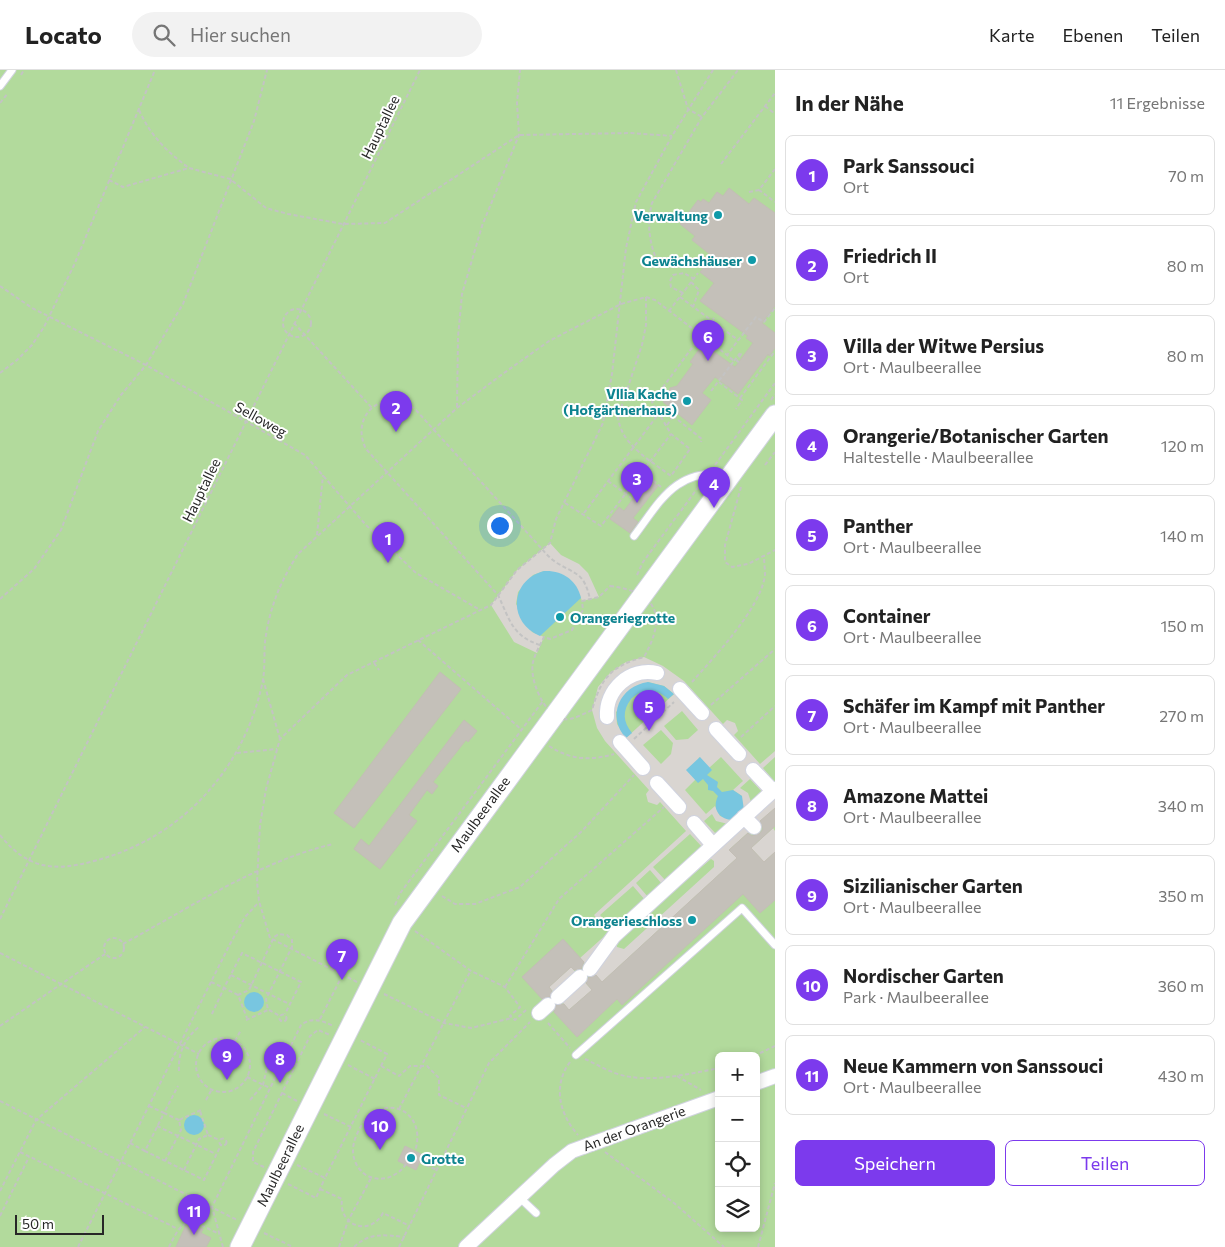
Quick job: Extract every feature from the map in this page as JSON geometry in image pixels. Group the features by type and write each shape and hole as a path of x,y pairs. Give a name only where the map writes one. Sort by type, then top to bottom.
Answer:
{"street":[{"name":"Maulbeerallee","path":"226,1246 250,1226 369,987 398,915 429,884 529,733 775,415"},
{"path":"604,713 613,687 631,672 652,670"},
{"path":"682,691 702,712"},
{"path":"716,729 735,750"},
{"path":"622,745 643,768"},
{"path":"543,1006 585,973 614,936 713,845 749,822 774,790 753,770"},
{"path":"657,783 676,804"},
{"path":"694,823 713,845"},
{"path":"760,1082 775,1076"},
{"name":"An der Orangerie","path":"466,1247 554,1165 572,1151 715,1099"}],"lane":[{"path":"0,86 12,70"},
{"path":"634,536 664,494 683,479 709,473 731,474"},
{"path":"576,1055 742,908 775,944"},
{"path":"519,1197 536,1213"}],"path":[{"path":"0,373 17,360 32,344 49,317 75,263 155,70"},
{"path":"0,599 34,568 61,530 98,431 121,395 146,365 183,304 254,121 267,70"},
{"name":"Hauptallee","path":"0,919 420,70"},
{"path":"458,408 458,337 462,294 482,226 519,135 517,103 520,70"},
{"path":"676,70 688,109 702,117"},
{"path":"543,1006 515,1020 512,1018 471,1028 444,1023 273,940 270,938 259,901 257,871 260,825 280,739 347,675 491,605 517,570 550,543 556,519 603,423 621,304 630,222 644,183 713,70"},
{"path":"660,268 652,249 649,234 649,216 652,204 702,117 738,70"},
{"path":"721,164 775,93"},
{"path":"765,106 775,114"},
{"path":"139,110 146,125 164,148 189,168 230,179 266,208 298,217 343,224 385,224 519,135 631,133 672,136"},
{"path":"109,180 123,187 189,168"},
{"path":"749,192 759,190 775,169"},
{"path":"759,190 775,202"},
{"path":"683,293 671,287 670,281 673,274 684,273 694,279"},
{"path":"669,311 698,274"},
{"path":"691,282 699,290 693,307"},
{"name":"Selloweg","path":"0,286 49,317 146,365 245,423 306,455 351,505 366,525 416,573 480,611"},
{"path":"646,297 644,335 618,417 619,428 624,437 634,447 671,476 690,450 671,434 660,412 653,406 652,402 714,318"},
{"path":"0,835 12,849 28,862 63,867 85,864 125,850 165,829 185,814 221,779 237,753 252,720 263,678 265,643 274,599 284,576 298,554 458,408 549,341 621,304 646,297 655,300 734,361"},
{"path":"680,297 738,340"},
{"path":"727,355 756,317 764,322 775,308"},
{"path":"291,310 301,310 310,319 310,328 305,335 295,338 288,335 283,326 284,317 291,310"},
{"path":"294,323 372,408"},
{"path":"736,409 742,400 740,398 775,351"},
{"path":"711,391 740,353 742,354 737,360 739,362"},
{"path":"718,382 740,398"},
{"path":"540,645 520,636 508,619 498,595 366,449 361,436 363,422 372,408 384,401 404,403 415,409 542,550 557,563 575,571 588,587 590,599"},
{"path":"584,513 660,412"},
{"path":"666,425 676,412"},
{"path":"673,416 702,439 701,442"},
{"path":"565,503 584,513 601,526 671,434"},
{"path":"765,465 775,452"},
{"path":"643,472 662,486 660,490"},
{"path":"318,535 323,473"},
{"path":"731,474 739,481 742,489 725,545 725,562 732,567 748,564 775,550"},
{"path":"608,481 633,499"},
{"path":"418,640 529,733 565,756 588,759 616,753 622,745 682,691 723,647 747,614 765,577 764,556"},
{"path":"702,712 775,649"},
{"path":"374,662 379,670"},
{"path":"263,678 280,739"},
{"path":"512,1018 510,1016 520,1007 505,987 471,971 398,915 401,892 529,733 543,701"},
{"path":"735,750 775,706"},
{"path":"237,753 277,749"},
{"path":"429,884 442,896 455,904 475,904 520,887 582,831 643,768"},
{"path":"505,987 559,899 676,804"},
{"path":"123,944 257,871 308,850 333,844"},
{"path":"78,1247 245,917 259,901"},
{"path":"238,995 249,990 273,940 279,934 287,935 292,940 291,948 266,999 268,1010"},
{"path":"118,939 123,944 124,950 118,958 111,958 105,954 105,944 109,940 118,939"},
{"path":"0,952 61,985 199,1054"},
{"path":"211,982 224,988 238,995 246,1019 268,1010 280,1016 281,1020 284,1021 287,1017 285,1014 301,982 242,953 224,988 212,1016"},
{"path":"0,1026 105,954"},
{"path":"399,1109 471,971"},
{"path":"320,1020 343,974"},
{"path":"231,976 290,1004"},
{"path":"543,1006 576,1055 624,1076 639,1078 676,1075 715,1069"},
{"path":"399,1247 488,1063 543,1006"},
{"path":"280,1016 285,1014"},
{"path":"226,1246 219,1234 212,1208 301,1025 306,1021 320,1020 325,1022"},
{"path":"179,1071 181,1044 200,1026"},
{"path":"0,1191 36,1120 145,1027"},
{"path":"235,1041 241,1030"},
{"path":"264,1168 253,1162 252,1152 310,1036 318,1030 330,1035"},
{"path":"217,1039 235,1041 241,1045 249,1056 250,1063 247,1077 240,1086 229,1091 212,1089 201,1080 198,1074 196,1067 199,1054 207,1044 217,1039"},
{"path":"288,1184 316,1198 375,1079 387,1054 359,1040"},
{"path":"760,1053 775,1046"},
{"path":"576,1055 567,1066 561,1080 560,1102 568,1124 578,1135 654,1188 724,1247"},
{"path":"250,1100 263,1085 268,1064"},
{"path":"347,1065 375,1079"},
{"path":"381,1066 399,1076 410,1066 422,1065 431,1068 439,1078 439,1095 466,1109"},
{"path":"676,1075 692,1083 715,1099"},
{"path":"247,1077 270,1088"},
{"path":"145,1151 178,1086"},
{"path":"206,1100 212,1089"},
{"path":"0,1102 231,1217"},
{"path":"149,1106 179,1120"},
{"path":"406,1164 400,1172 389,1178 372,1178 359,1169 354,1160 354,1141 361,1126 372,1112 388,1107 399,1109 407,1114 415,1124 418,1134 415,1151"},
{"path":"179,1120 200,1110 208,1135"},
{"path":"166,1161 181,1130 179,1120"},
{"path":"157,1126 217,1155"},
{"path":"184,1170 199,1139 208,1135 226,1141 225,1145 221,1145"},
{"path":"130,1144 204,1180 217,1155 221,1145 220,1140"},
{"path":"20,1152 178,1229"},
{"path":"0,1216 29,1157"},
{"path":"408,1157 437,1170"},
{"path":"297,1165 325,1178"},
{"path":"339,1247 348,1221 372,1178"},
{"path":"758,1247 775,1184"},
{"path":"320,1189 342,1199 342,1212 348,1221 356,1226 368,1226 378,1220 383,1213 410,1226"},
{"path":"169,1247 178,1229 185,1222 193,1221 219,1234"},
{"path":"250,1226 293,1247"},
{"path":"354,1247 364,1238 382,1235 404,1237"}],"green space":[{"path":"0,70 775,70 775,1247 0,1247"}],"shaded area":[{"path":"550,543 561,555 579,564 588,573 599,597 582,601 580,595 544,571 533,575 518,592 516,604 532,632 544,637 537,653 514,642 491,605 517,570"},
{"path":"644,657 663,666 684,681 723,724 727,720 735,723 738,731 734,735 760,764 775,751 775,757 763,768 775,782 775,808 729,850 737,858 602,982 580,958 609,932 594,915 686,831 660,802 657,805 648,802 646,794 649,790 605,741 597,728 592,710 598,687 610,673 626,662","holes":["648,682 664,686 674,694 626,738 617,724 616,712","682,711 698,730 688,739 676,740 664,726","661,730 673,743 671,754 661,764 643,745","699,757 709,768 721,757 743,781 733,790 742,796 732,820 720,816 715,806 706,814 685,790 695,780","750,779 763,793 751,802 748,793 740,788","712,814 716,821 728,824 717,835 704,821","690,834 703,848 666,881 653,867","711,859 714,861 714,867 624,949 617,947 616,940","650,870 662,884 648,897 636,883","633,886 645,900 612,929 600,915"]},
{"path":"773,828 775,831 775,852 764,862 751,848"},
{"path":"571,967 592,990 569,1010 549,987"}],"water":[{"path":"544,571 557,572 568,577 576,586 581,598 540,636 529,630 522,621 518,612 517,602 519,592 524,583"},
{"path":"648,682 664,686 674,694 668,699 654,691 645,691 635,695 628,703 625,712 625,721 632,733 626,738 617,721 619,703 630,689"},
{"path":"700,757 712,770 707,775 718,782 717,787 722,792 733,790 742,796 744,810 732,820 723,818 720,815 716,809 718,796 713,791 708,790 708,785 703,779 698,783 686,770"},
{"path":"254,992 261,995 264,1002 261,1009 254,1012 247,1009 244,1002 247,995"},
{"path":"194,1115 201,1118 204,1125 201,1132 194,1135 187,1132 184,1125 187,1118"}],"building":[{"path":"729,188 749,204 754,198 775,213 775,306 762,323 775,333 775,348 769,356 768,354 738,394 715,377 702,393 711,400 692,425 663,402 668,397 670,388 677,386 693,364 690,362 703,344 735,367 753,343 746,338 748,336 700,301 714,283 700,272 712,256 692,240 695,236 680,224 698,200 701,202 703,199 709,203 717,192 723,196"},
{"path":"648,479 658,486 633,518 638,522 630,533 610,519 619,507 624,511"},
{"path":"440,672 461,689 354,828 334,813"},
{"path":"464,720 477,731 468,742 466,740 433,782 438,786 432,794 427,790 409,815 417,821 380,869 354,849 361,839 369,846"},
{"name":"Orangerieschloss","path":"775,808 775,826 751,848 764,862 775,852 775,900 760,913 743,894 622,1005 617,999 577,1037 554,1012 556,1005 564,1004 569,1010 592,990 586,983 588,978 596,975 602,982 737,858 729,850 748,833 752,836 760,833 763,829 760,821"},
{"path":"563,939 584,962 581,969 574,970 571,967 549,987 552,991 550,997 542,999 522,977"},
{"name":"Grotte","path":"405,1146 423,1155 416,1170 398,1161"},
{"path":"186,1225 193,1229 195,1225 203,1229 201,1233 211,1238 206,1247 176,1247"}],"place":[{"name":"Verwaltung","path":"718,215"},
{"name":"Gewächshäuser","path":"752,260"},
{"name":"Container","path":"708,361"},
{"name":"Vllia Kache (Hofgärtnerhaus)","path":"687,401"},
{"name":"Friedrich II","path":"396,432"},
{"name":"Villa der Witwe Persius","path":"637,503"},
{"name":"Orangerie/Botanischer Garten","path":"714,508"},
{"name":"Park Sanssouci","path":"388,563"},
{"name":"Orangeriegrotte","path":"560,617"},
{"name":"Panther","path":"649,731"},
{"name":"Orangerieschloss","path":"692,920"},
{"name":"Schäfer im Kampf mit Panther","path":"342,980"},
{"name":"Sizilianischer Garten","path":"227,1080"},
{"name":"Amazone Mattei","path":"280,1083"},
{"name":"Nordischer Garten","path":"380,1150"},
{"name":"Grotte","path":"411,1158"},
{"name":"Neue Kammern von Sanssouci","path":"194,1235"}]}
